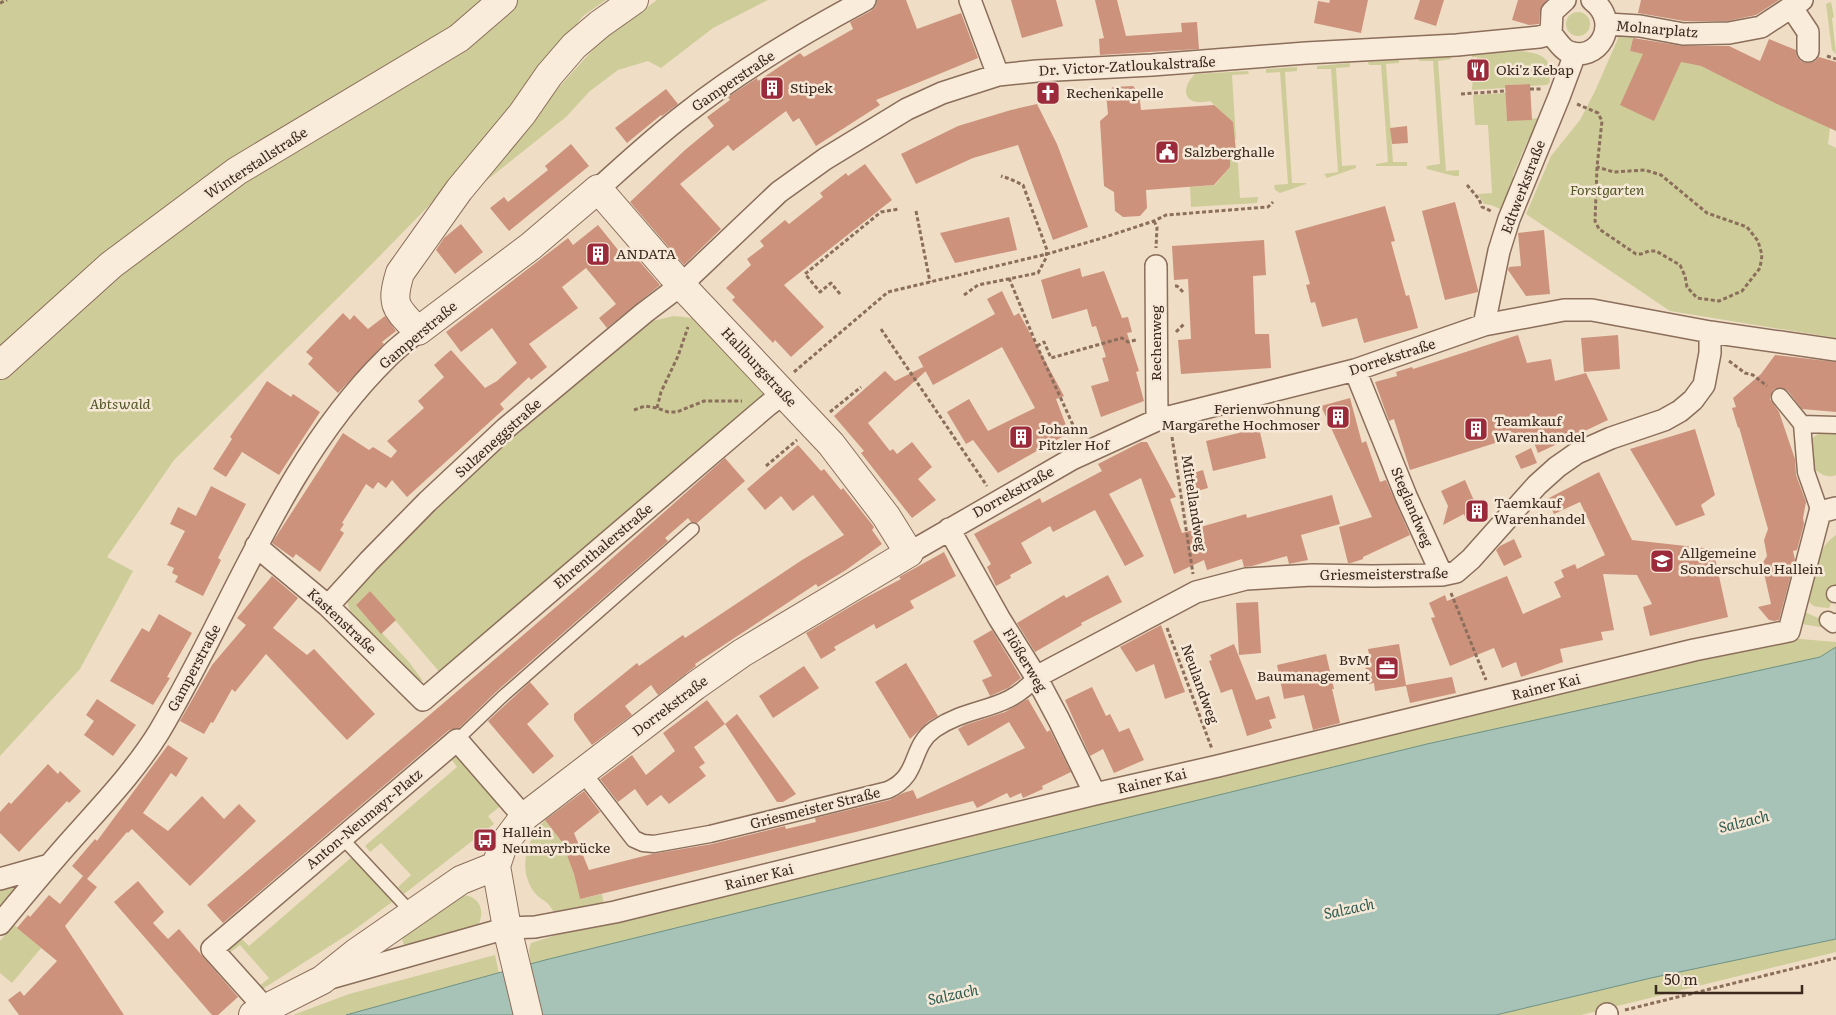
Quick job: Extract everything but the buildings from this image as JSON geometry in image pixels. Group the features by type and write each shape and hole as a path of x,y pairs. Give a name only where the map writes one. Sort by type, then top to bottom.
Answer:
{"street":[{"name":"Winterstallstraße","path":"0,365 111,265 237,171 459,38 503,0"},
{"path":"418,331 398,311 394,300 395,288 400,272 459,190 522,114 549,75 574,46 600,24 634,0"},
{"name":"Gamperstraße","path":"0,924 122,782 158,734 207,646 256,546 283,498 350,398 387,358 418,331 531,246 686,113 743,72 809,30 865,0"},
{"path":"970,0 998,75"},
{"path":"1563,0 1552,12 1551,34 1565,50 1573,53 1585,52 1596,48 1604,36 1605,14 1599,5 1592,0"},
{"name":"Molnarplatz","path":"1606,24 1640,26 1683,34 1729,33 1761,27 1797,4 1808,32 1808,51"},
{"name":"Dr. Victor-Zatloukalstraße","path":"681,285 779,192 824,159 907,109 942,93 998,75 1306,53 1457,45 1539,37 1551,34"},
{"name":"Edtwerkstraße","path":"1484,325 1499,251 1509,219 1559,97 1572,62 1573,53"},
{"name":"Hallburgstraße","path":"598,189 701,306 787,384 886,516 909,553"},
{"name":"Rechenweg","path":"1156,266 1156,334 1163,418"},
{"name":"Sulzeneggstraße","path":"328,606 427,502 506,428 644,313 681,285"},
{"name":"Dorrekstraße","path":"524,817 695,686 742,653 997,501 1086,452 1163,418 1355,370 1484,325 1564,310 1592,310 1710,332 1836,350"},
{"path":"1710,332 1710,353"},
{"name":"Griesmeisterstraße","path":"1036,677 1196,592 1246,579 1312,575 1442,575 1456,572 1471,559 1537,486 1557,467 1577,453 1610,438 1664,420 1680,411 1693,400 1704,385 1710,353"},
{"name":"Steglandweg","path":"1355,370 1406,496 1442,575"},
{"name":"Ehrenthalerstraße","path":"423,700 766,406 787,384"},
{"path":"1775,393 1802,424 1806,472 1828,510"},
{"path":"1802,424 1836,425"},
{"name":"Rainer Kai","path":"507,928 535,927 615,912 1094,794 1494,700 1694,650 1793,631 1828,510"},
{"name":"Flößerweg","path":"949,528 999,618 1060,720 1094,794"},
{"name":"Kastenstraße","path":"256,546 328,606 423,700"},
{"name":"Griesmeister Straße","path":"582,772 634,839 643,843 654,844 710,834 888,790 900,785 908,775 925,738 935,729 958,716 986,709 1008,700 1027,689 1036,677"},
{"path":"457,740 524,817 503,845 496,866 507,928 528,1015"},
{"name":"Anton-Neumayr-Platz","path":"259,1011 212,949 457,740"},
{"path":"0,878 49,865"},
{"path":"322,980 358,952 461,880 496,866"},
{"path":"259,1011 322,980 507,928"}],"lane":[{"path":"457,740 502,697 693,530"},
{"path":"342,838 413,914"}],"path":[{"path":"0,2 7,0"},
{"path":"1460,94 1506,91"},
{"path":"1586,107 1598,113 1602,121 1597,167 1594,210 1595,221 1599,229 1636,254 1656,251 1680,265 1687,287 1697,298 1719,301 1742,291 1760,268 1762,255 1758,241 1747,227 1707,213 1661,174 1645,170 1614,172 1597,167"},
{"path":"964,295 978,285 1009,278 1031,276 1038,273 1046,258 1047,250 1023,185 1010,178 1001,176"},
{"path":"1467,185 1482,207 1509,219"},
{"path":"787,384 888,292 1047,254 1154,221 1166,215 1268,208 1273,202"},
{"path":"840,294 831,283 820,292 804,274 881,212 899,209"},
{"path":"916,210 930,282"},
{"path":"1154,221 1156,238"},
{"path":"1009,278 1037,346 1086,452"},
{"path":"657,408 689,324 701,306"},
{"path":"881,329 997,501"},
{"path":"1037,346 1044,342 1051,358 1122,338 1128,342 1156,334"},
{"path":"1710,353 1730,362 1745,373 1753,375 1775,393"},
{"path":"634,410 645,406 668,412 677,412 704,401 744,400"},
{"name":"Mittellandweg","path":"1163,418 1196,592"},
{"path":"1442,575 1494,700"},
{"name":"Neulandweg","path":"1161,611 1218,766"},
{"path":"1607,1015 1836,958"}],"green space":[{"name":"Abtswald","path":"0,0 606,0 583,16 461,173 174,460 107,557 133,571 80,669 0,756"},
{"path":"657,0 768,0 713,28 661,68 648,61 618,70 590,91 566,117 477,188 560,86 599,43"},
{"path":"1831,2 1834,17 1832,18 1836,54 1832,50 1826,4"},
{"path":"1578,12 1586,16 1590,24 1586,32 1578,36 1570,32 1566,24 1570,16"},
{"name":"Forstgarten","path":"1634,33 1630,51 1701,66 1830,128 1828,144 1836,148 1836,338 1670,311 1526,214 1551,156 1580,120 1620,34"},
{"path":"1519,51 1536,54 1547,61 1550,82 1547,85 1506,85 1505,88 1472,90 1473,77 1486,76 1485,61 1477,61 1477,57 1472,57 1472,54"},
{"path":"1451,56 1451,59 1438,61 1446,171 1459,170 1459,176 1427,169 1426,166 1440,164 1433,61 1419,61 1418,58"},
{"path":"1399,60 1399,63 1386,64 1393,162 1407,162 1407,166 1376,166 1376,164 1388,162 1381,65 1369,65 1368,62"},
{"path":"1350,63 1350,67 1336,68 1342,166 1356,165 1356,168 1327,178 1324,174 1338,172 1331,69 1317,69 1317,66"},
{"path":"1297,67 1297,71 1285,72 1292,183 1306,184 1280,193 1275,190 1274,185 1288,184 1280,72 1266,73 1266,69"},
{"path":"1248,71 1249,74 1232,75 1236,139 1234,139 1230,120 1210,101 1197,102 1189,99 1186,88 1195,74"},
{"path":"1506,93 1507,121 1539,118 1537,132 1528,140 1513,175 1513,189 1505,211 1484,204 1478,194 1492,193 1488,125 1475,125 1473,95"},
{"path":"1235,149 1237,149 1240,198 1258,197 1257,203 1191,207 1190,187 1215,185 1230,167 1230,152 1235,152"},
{"path":"674,316 693,318 762,389 764,396 442,675 370,591 356,605 409,662 423,681 416,680 352,615 348,602 353,589 467,477 652,321"},
{"path":"1836,430 1836,475 1827,476 1812,468 1811,439 1821,432"},
{"path":"1836,535 1836,592 1829,608 1817,607 1809,602 1805,594 1814,576 1823,548"},
{"path":"1802,611 1823,620 1826,628 1796,623"},
{"path":"1788,638 1836,642 1836,647 1820,657 531,964 529,950 531,943 592,924"},
{"path":"456,751 502,805 488,816 494,824 404,894 398,887 411,875 381,843 370,852 365,846 457,767 449,756"},
{"path":"545,820 562,842 574,874 580,899 602,894 604,906 561,912 553,911 534,892 526,873 526,854 533,836"},
{"path":"352,857 392,902 350,933 261,990 258,987 269,978 240,945 228,954 223,948 239,936 249,946"},
{"path":"15,885 15,892 0,912 0,886"},
{"path":"462,895 469,896 478,902 481,918 476,929 409,950 407,948 403,942 404,932"},
{"path":"14,925 41,948 12,983 0,973 0,941"},
{"path":"1836,939 1836,952 1581,1015 1496,1015 1650,978"},
{"path":"495,955 499,973 346,1015 293,1015 349,994"}],"water":[{"name":"Salzach","path":"1836,647 1836,939 1651,978 1496,1015 346,1015 545,960 1427,744 1820,657"}],"place":[{"name":"Oki'z Kebap","path":"1478,70"},
{"name":"Stipek","path":"772,88"},
{"name":"Rechenkapelle","path":"1048,93"},
{"name":"Salzberghalle","path":"1167,152"},
{"name":"ANDATA","path":"598,254"},
{"name":"Ferienwohnung Margarethe Hochmoser","path":"1338,417"},
{"name":"Teamkauf Warenhandel","path":"1476,429"},
{"name":"Johann Pitzler Hof","path":"1021,437"},
{"name":"Taemkauf Warenhandel","path":"1477,511"},
{"name":"Allgemeine Sonderschule Hallein","path":"1662,561"},
{"name":"BvM Baumanagement","path":"1387,668"},
{"name":"Hallein Neumayrbrücke","path":"485,840"}]}
